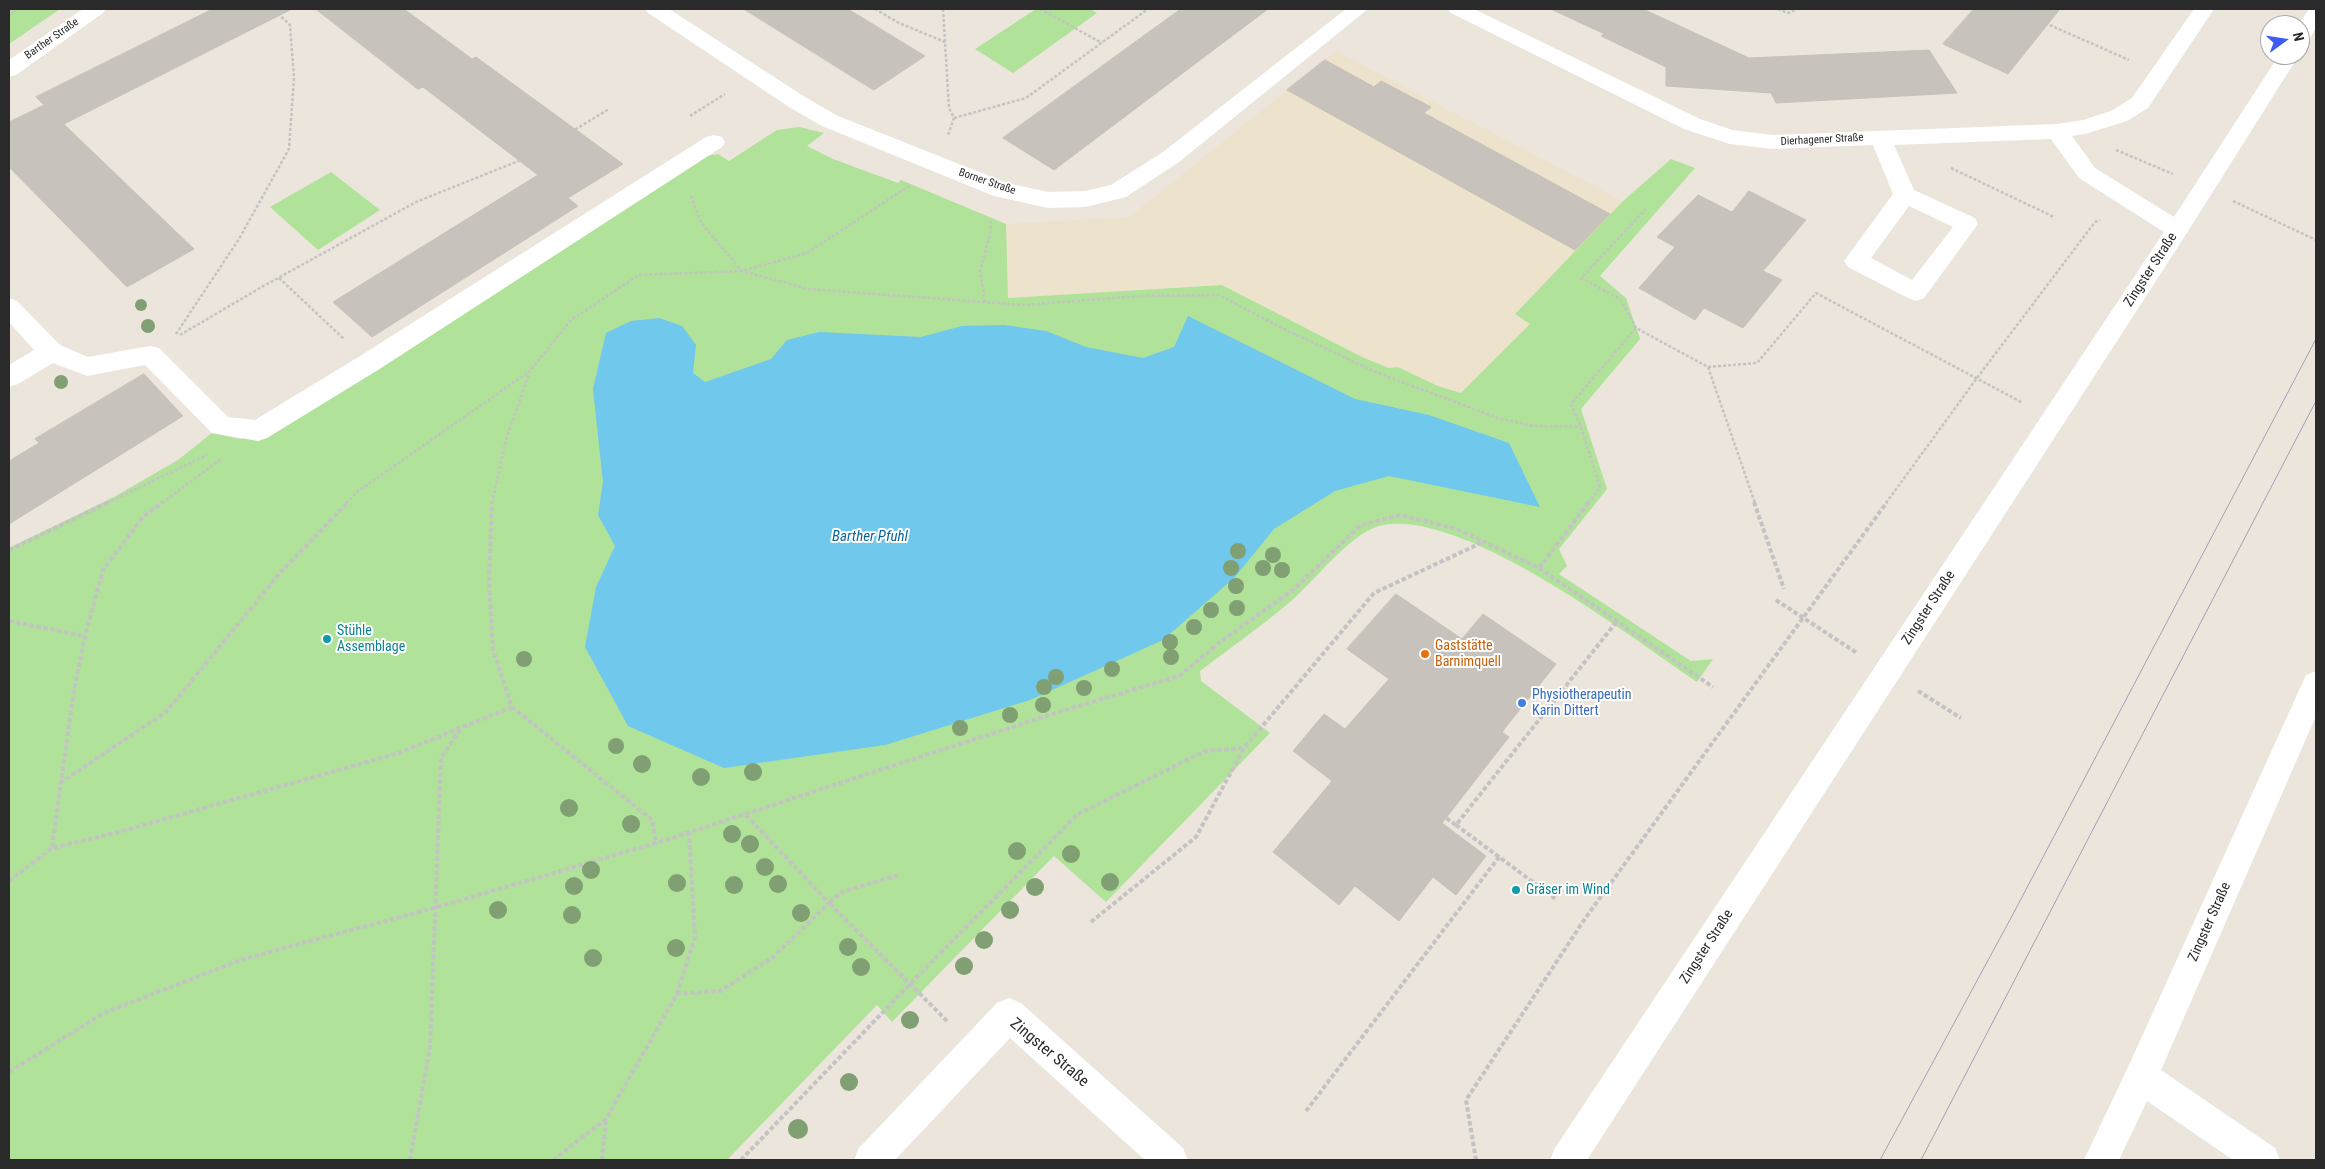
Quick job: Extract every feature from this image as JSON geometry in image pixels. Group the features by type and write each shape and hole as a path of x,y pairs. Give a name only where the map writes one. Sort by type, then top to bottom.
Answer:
{"street":[{"name":"Barther Straße","path":"9,70 96,9"},
{"name":"Borner Straße","path":"655,9 830,121 1002,190 1048,200 1085,199 1118,191 1171,157 1358,9"},
{"name":"Dierhagener Straße","path":"1458,9 1692,124 1730,137 1772,142 2057,131"},
{"path":"2177,230 2087,173 2057,131 2085,127 2119,116 2140,103 2158,73 2204,9"},
{"name":"Zingster Straße","path":"1567,1160 2177,230 2283,65"},
{"path":"1880,137 1905,195 1967,224 1916,292 1856,261 1905,195"},
{"path":"9,307 51,352 88,367 150,355 221,426 258,431 369,363 714,142"},
{"path":"9,377 51,352"},
{"name":"Zingster Straße","path":"2101,1160 2141,1076 2316,684"},
{"name":"Zingster Straße","path":"871,1160 1009,1015 1171,1160"},
{"path":"2141,1076 2264,1160"}],"path":[{"path":"9,15 18,9"},
{"path":"875,9 899,23 945,42"},
{"path":"943,9 949,108 954,118 1026,98 1148,9"},
{"path":"1040,9 1102,43"},
{"path":"1778,9 1788,13 1797,9"},
{"path":"2016,9 2020,12"},
{"path":"274,10 290,26 294,78 288,149 239,239 171,340 416,202 531,156"},
{"path":"2036,19 2158,73"},
{"path":"682,121 755,74"},
{"path":"571,132 609,109"},
{"path":"2085,127 2102,144 2204,188 2316,240"},
{"path":"60,783 166,712 280,574 357,492 530,371 572,320 639,275 742,271 807,253 906,189 929,161"},
{"path":"679,166 702,223 742,271 808,289 1024,305 1139,296 1219,295 1282,328 1378,373 1498,418 1534,426 1581,427"},
{"path":"1947,166 2054,217"},
{"path":"985,302 980,277 990,241 990,207 1002,190"},
{"path":"1646,209 1581,278 1620,299 1636,328 1708,367 1757,363 1816,293 2053,419"},
{"path":"1476,1160 1466,1100 1584,920 1977,378 2095,222"},
{"path":"279,278 369,363"},
{"path":"1539,568 1600,487 1581,427 1571,404 1636,328"},
{"path":"1708,367 1784,589"},
{"path":"530,371 506,440 491,506 489,580 493,650 512,707 652,820 656,843"},
{"path":"9,550 258,431"},
{"path":"52,848 74,690 85,636 103,570 143,517 258,431"},
{"path":"9,1072 104,1013 243,959 434,908 656,843 1049,714 1179,676 1219,643 1294,589 1361,525 1400,516 1457,529 1539,568 1713,686"},
{"path":"1091,922 1196,837 1244,748 1374,593 1482,542"},
{"path":"9,621 85,636"},
{"path":"1456,825 1617,621"},
{"path":"9,881 52,848 116,833 399,753 512,707"},
{"path":"410,1160 430,1047 434,908 442,758 461,728"},
{"path":"741,1160 910,984 1078,814 1205,752 1244,748"},
{"path":"1435,810 1557,900"},
{"path":"744,813 829,903 976,1049"},
{"path":"553,1160 606,1119 677,994 694,937 689,832"},
{"path":"1306,1111 1499,857"},
{"path":"677,994 720,991 773,957 842,892 898,875"},
{"path":"602,1160 606,1119"}],"shaded area":[{"path":"1336,51 1623,201 1515,314 1530,324 1462,393 1438,386 1398,367 1389,368 1362,357 1222,285 1008,298 1006,224 1129,217"}],"green space":[{"path":"9,9 60,9 9,44"},
{"path":"1036,9 1090,9 1097,13 1013,73 975,49"},
{"path":"799,127 824,133 807,146 833,159 898,183 901,180 1006,224 1008,298 1222,285 1362,357 1389,368 1398,367 1438,386 1461,393 1530,324 1515,314 1623,201 1671,159 1695,168 1600,276 1626,298 1640,339 1581,409 1607,489 1559,549 1567,566 1559,574 1691,661 1713,659 1697,682 1587,607 1541,578 1495,553 1450,534 1410,524 1376,527 1354,540 1291,601 1200,671 1201,681 1270,733 1106,902 1054,856 892,1022 877,1005 727,1160 9,1160 9,548 114,497 178,460 212,433 240,439 264,434 700,157 718,154 729,161 777,130"},
{"path":"331,172 380,210 318,250 270,207"}],"water":[{"name":"Barther Pfuhl","path":"1188,316 1355,399 1429,415 1509,443 1540,507 1389,476 1335,491 1274,529 1235,577 1163,640 1030,700 885,745 724,768 628,726 585,647 596,587 615,546 598,515 603,482 593,389 606,333 631,321 659,318 682,326 696,345 693,373 705,382 771,359 787,340 819,332 921,337 962,326 1004,325 1046,331 1086,347 1143,358 1174,347"}],"building":[{"path":"213,9 292,9 64,124 49,110 194,249 127,287 9,167 9,122 44,105 36,97"},
{"path":"316,9 404,9 472,59 476,57 623,164 568,198 578,206 372,337 333,302 538,175 423,87 418,89"},
{"path":"744,9 848,9 925,56 874,90"},
{"path":"1181,9 1268,9 1054,170 1003,138"},
{"path":"1551,9 1643,9 1749,58 1929,50 1957,93 1776,103 1771,93 1666,86 1666,67 1601,36 1604,34"},
{"path":"1974,9 2060,9 2008,74 1943,44"},
{"path":"1325,60 1374,87 1381,81 1431,107 1424,113 1610,214 1575,250 1287,90"},
{"path":"1749,191 1806,220 1763,271 1782,280 1743,328 1704,308 1695,320 1639,288 1675,247 1657,237 1698,195 1732,212"},
{"path":"144,374 183,416 9,524 9,461 39,443 35,439"},
{"path":"1396,594 1462,639 1483,614 1556,664 1502,732 1509,737 1442,823 1486,856 1456,895 1433,877 1399,921 1355,886 1339,905 1273,852 1332,781 1293,751 1324,714 1345,729 1389,679 1347,649"}],"tram line":[{"path":"1880,1160 2012,916 2316,339"},
{"path":"1921,1160 2316,401"}],"place":[{"name":"Stühle Assemblage","path":"327,639"},
{"name":"Gaststätte Barnimquell","path":"1425,654"},
{"name":"Physiotherapeutin Karin Dittert","path":"1522,703"},
{"name":"Gräser im Wind","path":"1516,890"}]}
